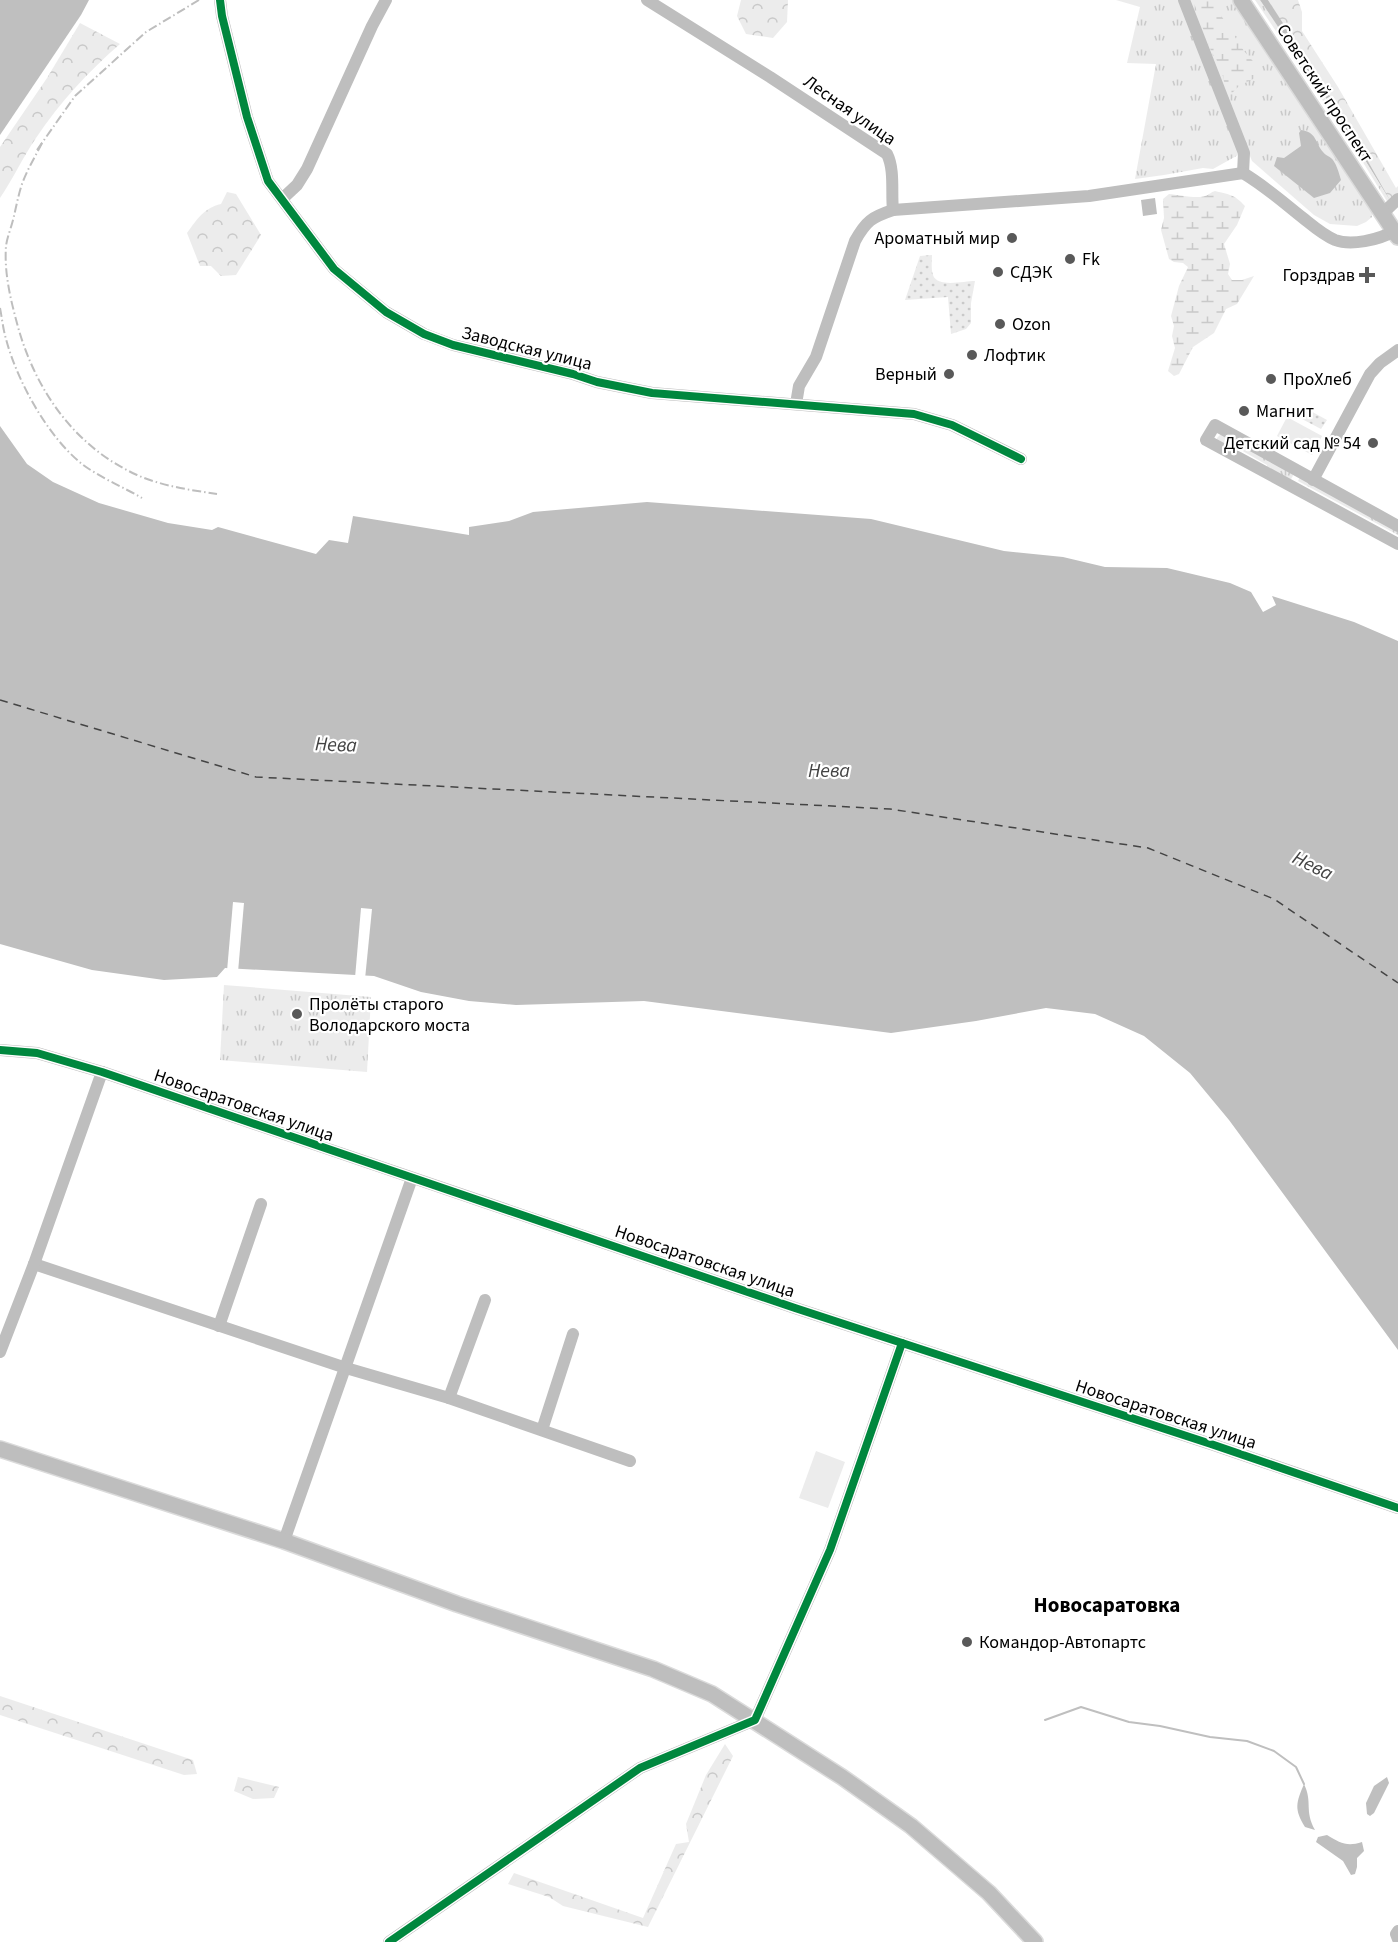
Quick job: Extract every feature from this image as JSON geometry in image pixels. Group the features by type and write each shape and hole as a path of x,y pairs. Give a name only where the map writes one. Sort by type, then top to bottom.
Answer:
{"main road":[{"name":"Советский проспект","path":"1241,0 1396,234"},
{"path":"0,1449 284,1541 457,1604 653,1669 712,1694 843,1777 911,1826 989,1893 1035,1942"}],"street":[{"name":"Заводская улица","path":"220,0 247,117 268,181 334,269 386,312 442,342 597,382 652,393 914,414 952,425 1021,459"},
{"path":"282,199 297,184 307,169 386,0"},
{"name":"Лесная улица","path":"647,0 887,154 892,164 893,210"},
{"path":"1184,0 1244,153 1243,173"},
{"path":"796,404 799,386 816,357 855,241 864,225 876,215 893,210 1089,196 1243,173 1314,227 1336,240 1350,242 1396,234"},
{"path":"1382,214 1398,199"},
{"path":"1313,480 1370,374 1380,363 1398,350"},
{"path":"1398,526 1215,425 1206,440 1398,544"},
{"name":"Новосаратовская улица","path":"0,1050 37,1053 102,1072 1398,1508"},
{"path":"0,1352 34,1264 102,1072"},
{"path":"284,1541 412,1178"},
{"path":"219,1326 261,1204"},
{"path":"34,1264 346,1368 449,1398 630,1461"},
{"path":"449,1398 485,1300"},
{"path":"542,1430 573,1334"},
{"path":"389,1942 640,1767 754,1720 830,1550 902,1343"},
{"path":"1398,1931 1398,1939"}],"green space":[{"path":"741,0 788,0 787,22 773,38 746,34 737,16"},
{"path":"1116,0 1181,0 1240,154 1213,169 1203,168 1135,179 1156,64 1127,63 1140,7"},
{"path":"1186,0 1233,0 1372,209 1372,217 1357,226 1330,224 1314,215 1252,161"},
{"path":"1193,0 1211,0 1244,51 1259,68 1257,77 1239,86 1232,93 1226,90 1221,68 1211,51"},
{"path":"1255,0 1260,0 1294,50 1391,202 1388,203 1348,138"},
{"path":"1268,0 1298,0 1302,12 1302,31 1338,87 1396,188 1398,186 1398,194 1391,202"},
{"path":"80,23 120,44 97,65 55,112 31,145 0,198 0,147 47,78"},
{"path":"1215,191 1235,197 1245,206 1237,225 1224,244 1230,264 1228,274 1232,280 1254,276 1237,304 1226,309 1214,333 1193,347 1179,374 1174,376 1168,371 1175,348 1171,316 1179,286 1188,267 1169,259 1161,230 1164,218 1163,199 1169,194 1202,197"},
{"path":"227,192 236,194 261,235 236,275 221,276 211,266 200,266 187,233 205,211 221,204"},
{"path":"932,255 932,270 936,279 945,283 975,281 971,303 971,323 966,329 951,334 948,297 905,300 920,256"},
{"path":"1307,409 1327,420 1321,429 1302,419"},
{"path":"1287,417 1322,436 1312,455 1277,436"},
{"path":"1221,434 1295,472 1290,481 1234,446 1231,448 1217,441"},
{"path":"1301,475 1398,528 1398,535 1298,481"},
{"path":"224,985 371,997 367,1072 220,1060"},
{"path":"816,1451 845,1462 828,1508 799,1498"},
{"path":"0,1696 193,1760 197,1774 184,1775 0,1715"},
{"path":"725,1744 733,1756 648,1927 563,1906 549,1897 508,1884 514,1873 643,1918 676,1844 689,1842 686,1824 706,1775"},
{"path":"238,1777 279,1787 274,1798 253,1799 234,1791"}],"water":[{"path":"0,0 89,0 0,135"},
{"path":"1260,0 1268,0 1340,112 1391,202 1336,113"},
{"path":"1301,130 1313,135 1323,152 1336,165 1341,180 1330,193 1314,198 1274,166 1277,157 1284,158 1301,146 1299,133"},
{"path":"1155,198 1157,214 1143,216 1141,200"},
{"name":"Нева","path":"0,426 27,464 53,482 99,503 168,523 212,530 218,527 316,554 329,540 348,543 353,516 469,535 469,527 509,521 533,512 647,502 871,519 1004,551 1063,557 1105,567 1167,568 1230,583 1251,592 1263,612 1276,605 1272,596 1354,622 1398,641 1398,1350 1229,1120 1190,1073 1144,1036 1095,1014 1046,1008 891,1033 644,1001 516,1005 469,1001 421,992 374,976 225,968 217,977 164,980 92,970 0,944"},
{"path":"1387,1777 1389,1783 1374,1813 1370,1816 1367,1814 1366,1803 1374,1786"},
{"path":"1304,1784 1310,1817 1315,1830 1305,1827 1299,1815 1298,1801"},
{"path":"1327,1835 1344,1843 1362,1842 1364,1851 1357,1858 1355,1874 1351,1875 1343,1861 1316,1842 1318,1837"}],"pier":[{"path":"233,902 244,903 238,972 227,971"},
{"path":"361,908 372,909 365,979 355,978"}],"waterway":[{"path":"1045,1720 1081,1707 1129,1722 1210,1737 1247,1741 1274,1751 1296,1767 1304,1784"}],"ferry route":[{"path":"0,700 256,777 890,809 1148,848 1274,899 1398,983"}],"railway":[{"path":"37,150 75,96 146,32 199,0"},
{"path":"42,143 22,184 7,243 6,256 15,317 35,373 47,395 77,433 115,463 156,482 217,494"},
{"path":"0,308 6,339 18,372 35,407 57,439 69,453 89,469 142,498"}],"cycle path":[{"path":"220,0 247,117 268,181 334,269 386,312 424,334 453,345 597,382 652,393 914,414 952,425 1021,459"},
{"path":"0,1050 37,1053 102,1072 795,1308 1211,1444 1398,1508"},
{"path":"389,1942 640,1768 755,1720 830,1550 902,1343"}],"place":[{"name":"Ароматный мир","path":"1012,238"},
{"name":"Fk","path":"1070,259"},
{"name":"СДЭК","path":"998,272"},
{"name":"Горздрав","path":"1367,275"},
{"name":"Ozon","path":"1000,324"},
{"name":"Лофтик","path":"972,355"},
{"name":"Верный","path":"949,374"},
{"name":"ПроХлеб","path":"1271,379"},
{"name":"Магнит","path":"1244,411"},
{"name":"Детский сад № 54","path":"1373,443"},
{"name":"Пролёты старого Володарского моста","path":"297,1014"},
{"name":"Командор-Автопартс","path":"967,1642"}],"district":[{"name":"Новосаратовка","path":"1107,1605"}]}
